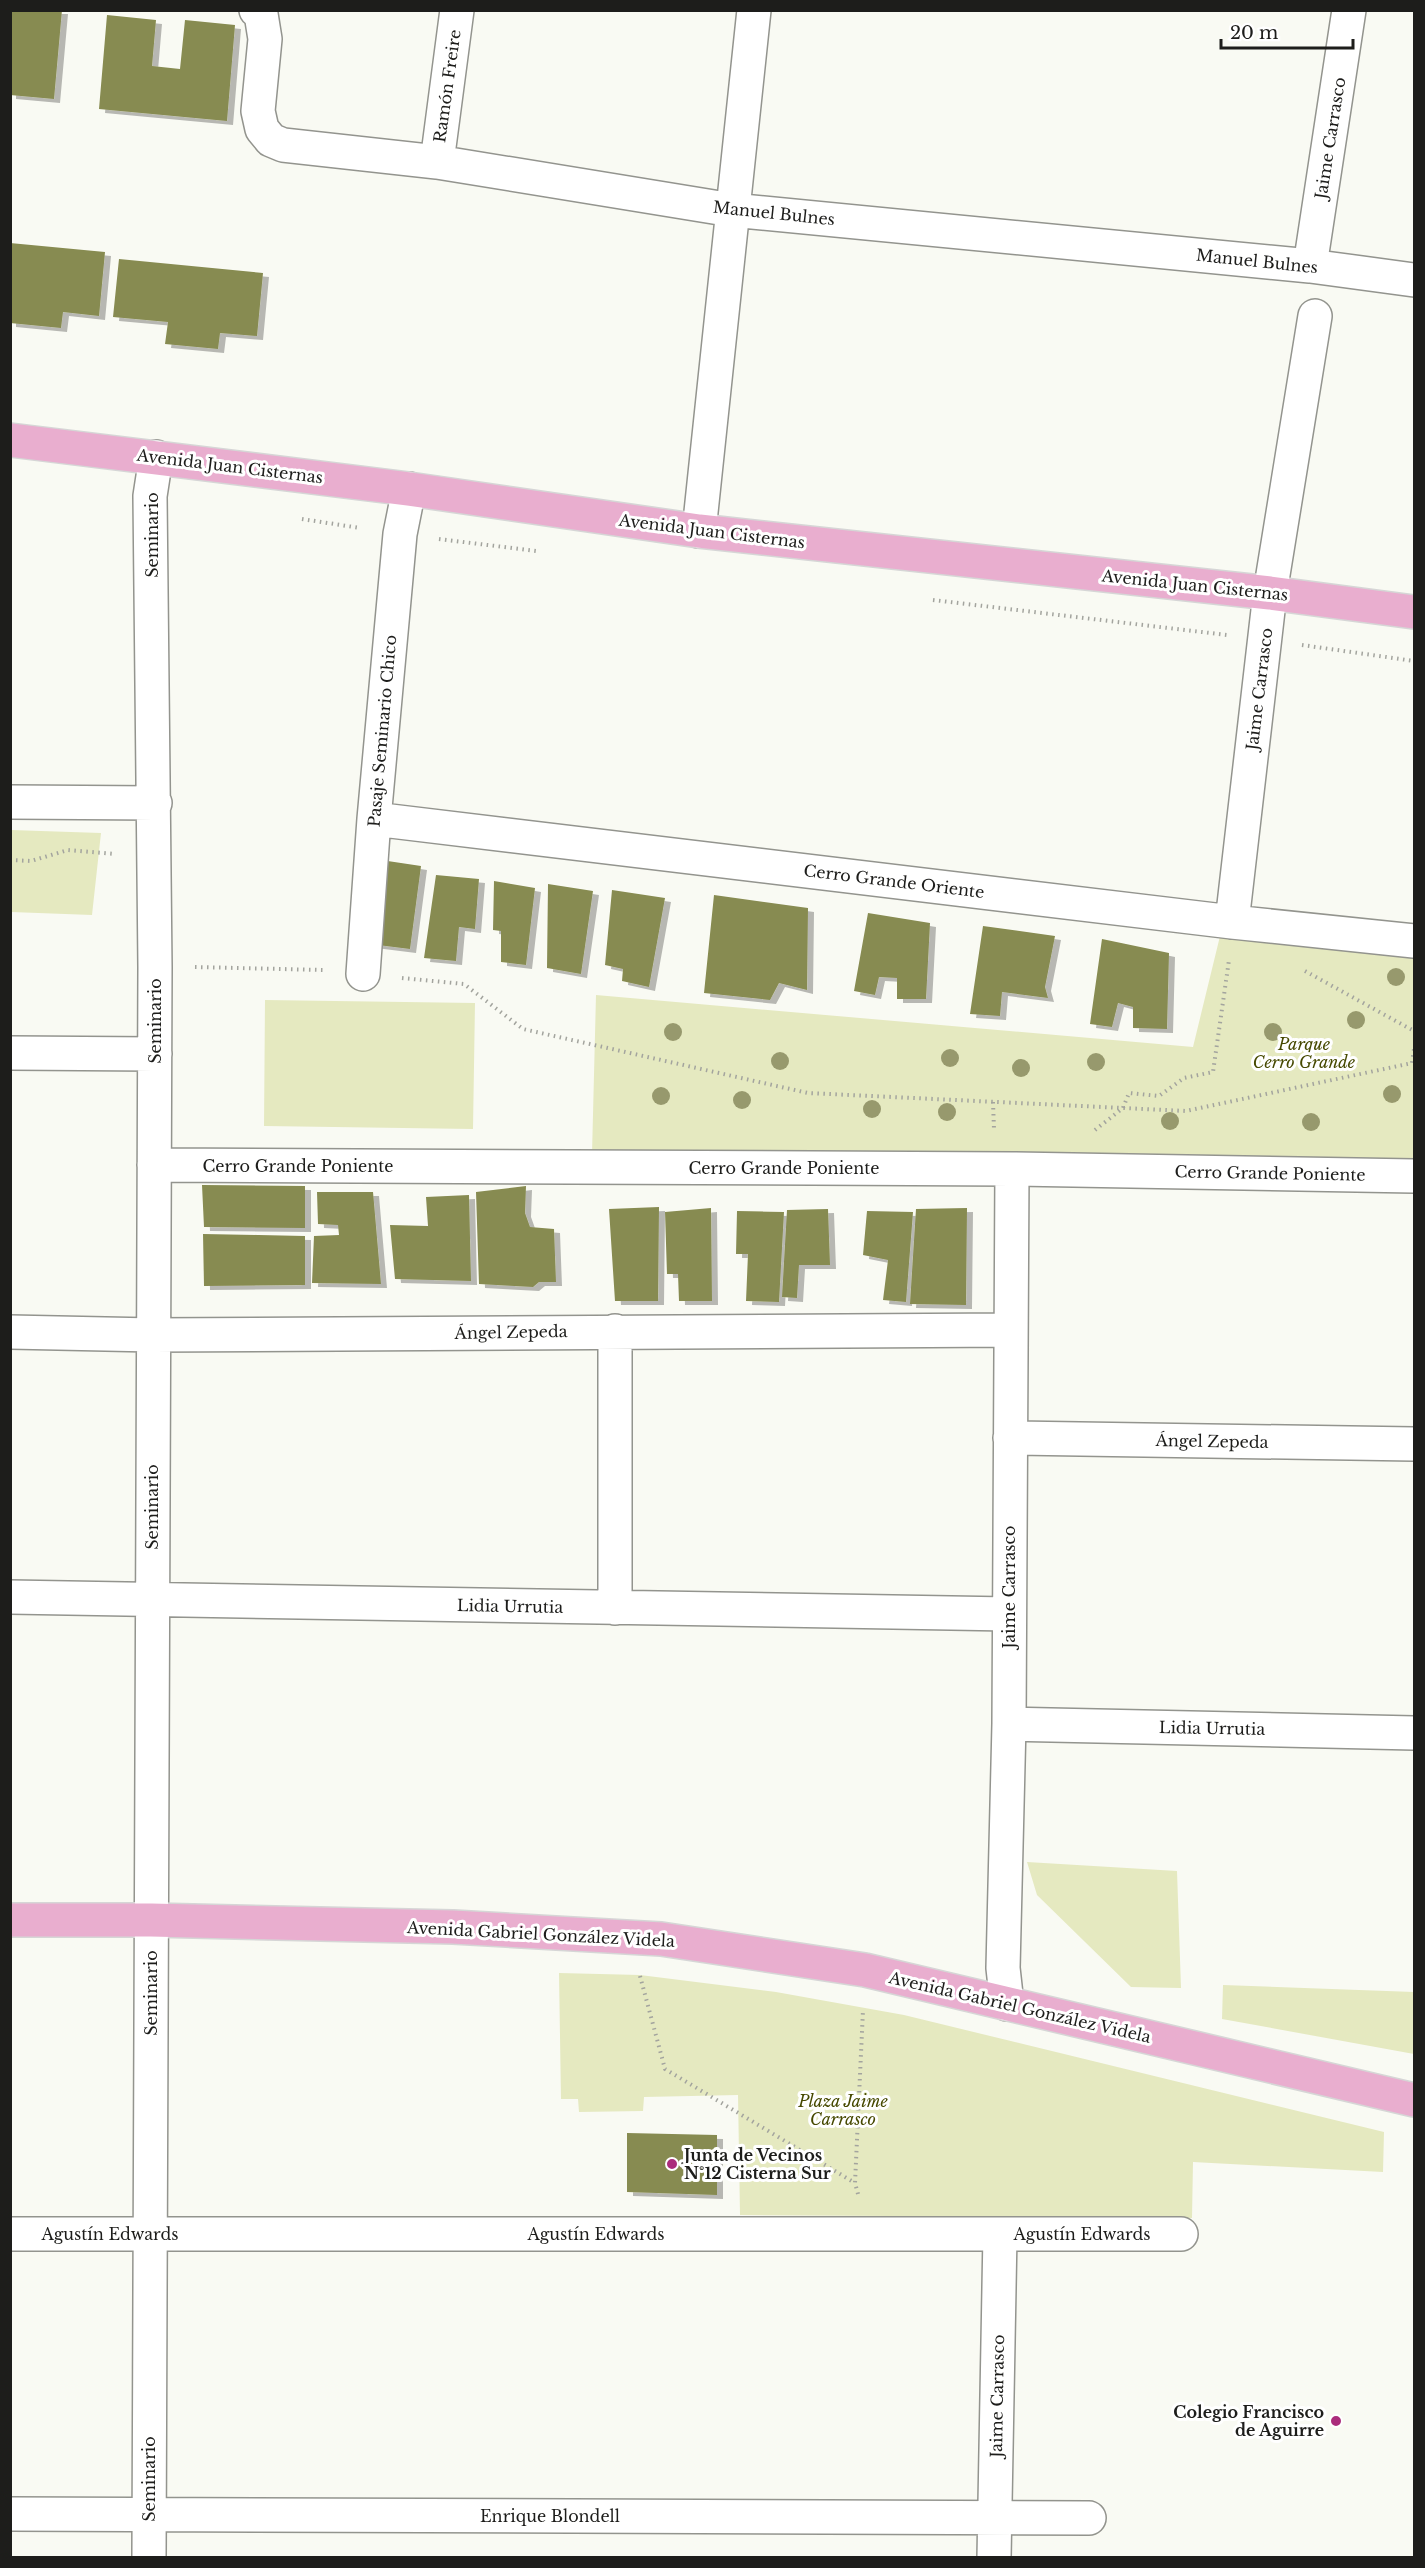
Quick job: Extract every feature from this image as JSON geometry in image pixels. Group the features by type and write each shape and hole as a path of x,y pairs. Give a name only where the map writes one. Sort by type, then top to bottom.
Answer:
{"main road":[{"name":"Avenida Juan Cisternas","path":"10,440 409,489 699,531 1270,593 1414,612"},
{"name":"Avenida Gabriel González Videla","path":"10,1920 151,1920 453,1927 661,1939 865,1970 1414,2100"}],"street":[{"name":"Manuel Bulnes","path":"256,10 261,14 265,39 258,111 262,129 271,140 283,145 436,162 732,210 1310,266 1414,280"},
{"name":"Ramón Freire","path":"436,162 457,10"},
{"path":"699,531 754,10"},
{"name":"Jaime Carrasco","path":"1310,266 1349,10"},
{"name":"Jaime Carrasco","path":"1232,922 1270,593 1315,316"},
{"name":"Seminario","path":"149,2558 155,856 150,496 156,457"},
{"name":"Pasaje Seminario Chico","path":"363,974 374,819 400,534 409,489"},
{"path":"10,802 155,803"},
{"name":"Cerro Grande Oriente","path":"374,819 1232,922 1414,941"},
{"path":"10,1053 154,1054"},
{"name":"Cerro Grande Poniente","path":"154,1165 1012,1169 1414,1176"},
{"name":"Jaime Carrasco","path":"1007,2004 1004,1968 1009,1724 1012,1169"},
{"name":"Ángel Zepeda","path":"10,1332 153,1335 1011,1330"},
{"path":"615,1331 615,1608"},
{"name":"Ángel Zepeda","path":"1010,1438 1414,1444"},
{"name":"Lidia Urrutia","path":"10,1597 1009,1614"},
{"name":"Lidia Urrutia","path":"1009,1724 1414,1732"},
{"name":"Agustín Edwards","path":"10,2234 1181,2234"},
{"name":"Jaime Carrasco","path":"994,2558 1000,2234"},
{"name":"Enrique Blondell","path":"10,2514 1089,2518"}],"path":[{"path":"10,860 31,861 69,850 155,856"},
{"path":"1123,1108 1130,1093 1160,1096 1184,1078 1213,1072 1225,999 1228,961 1243,937 1232,922"},
{"path":"1304,970 1414,1031"},
{"path":"523,1029 808,1093 1185,1111 1413,1064 1414,1049"},
{"path":"865,1970 855,2183 872,2235"},
{"path":"639,1975 665,2069 855,2183"}],"green space":[{"path":"11,830 101,833 92,915 11,912"},
{"name":"Parque Cerro Grande","path":"1221,932 1414,949 1414,1167 995,1152 592,1154 596,995 1193,1047"},
{"path":"265,1000 475,1003 473,1129 264,1126"},
{"path":"1027,1862 1177,1871 1181,1988 1131,1987 1037,1895"},
{"name":"Plaza Jaime Carrasco","path":"559,1973 640,1975 776,1992 904,2015 1384,2132 1383,2172 1193,2162 1192,2218 740,2215 738,2095 644,2097 643,2111 579,2112 578,2099 561,2099"},
{"path":"1223,1985 1414,1992 1414,2054 1222,2019"}],"building":[{"path":"11,10 62,10 54,99 10,95"},
{"path":"107,15 156,20 152,66 180,69 185,20 235,25 227,121 99,109"},
{"path":"10,243 105,252 99,316 63,312 61,328 10,323"},
{"path":"119,259 263,273 257,336 220,333 218,349 165,344 168,322 113,317"},
{"path":"381,860 421,866 410,949 370,944"},
{"path":"436,875 479,879 475,929 459,927 456,961 424,958"},
{"path":"494,881 535,888 526,965 501,962 501,931 493,930"},
{"path":"548,884 593,891 581,974 547,968"},
{"path":"612,890 665,898 649,987 622,981 623,969 605,965"},
{"path":"714,895 808,908 807,990 779,983 770,1000 704,993"},
{"path":"868,913 930,923 926,999 897,999 897,978 879,977 875,995 854,991"},
{"path":"983,926 1055,936 1045,987 1048,998 1002,992 1000,1016 970,1014"},
{"path":"1102,939 1169,953 1167,1029 1133,1028 1133,1007 1118,1003 1112,1027 1090,1024"},
{"path":"202,1185 305,1186 305,1228 204,1227"},
{"path":"526,1186 525,1213 530,1227 554,1229 556,1282 539,1282 533,1287 479,1284 476,1192"},
{"path":"317,1192 373,1192 381,1284 312,1283 314,1236 339,1235 338,1225 318,1224"},
{"path":"469,1195 471,1281 395,1279 390,1225 428,1226 426,1197"},
{"path":"659,1207 658,1301 615,1301 609,1209"},
{"path":"711,1208 712,1301 679,1301 678,1274 667,1274 665,1212"},
{"path":"967,1208 966,1305 910,1304 916,1209"},
{"path":"828,1209 830,1265 799,1265 797,1298 782,1297 787,1210"},
{"path":"737,1211 784,1212 779,1302 746,1301 748,1254 736,1254"},
{"path":"867,1211 913,1212 906,1302 883,1300 888,1260 863,1255"},
{"path":"203,1234 305,1236 305,1285 204,1286"},
{"name":"Junta de Vecinos N°12 Cisterna Sur","path":"627,2133 717,2135 717,2195 627,2192"}],"place":[{"name":"Junta de Vecinos N°12 Cisterna Sur","path":"672,2164"},
{"name":"Colegio Francisco de Aguirre","path":"1336,2421"}]}
